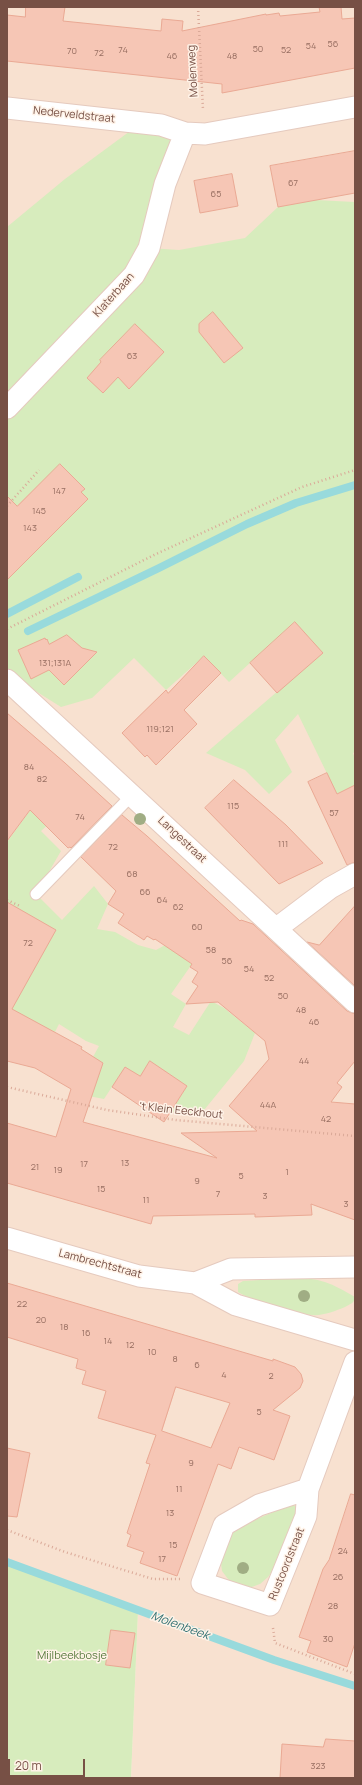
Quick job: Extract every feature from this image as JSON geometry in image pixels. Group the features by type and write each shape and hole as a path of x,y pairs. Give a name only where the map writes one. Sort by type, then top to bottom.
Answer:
{"street":[{"path":"195,134 355,107"},
{"name":"Nederveldstraat","path":"7,108 161,125 195,134"},
{"name":"Klaterbaan","path":"7,408 134,275 149,248 165,184 195,134"},
{"name":"Langestraat","path":"7,680 355,1002"},
{"path":"276,928 330,888 355,874"},
{"name":"Lambrechtstraat","path":"7,1238 139,1276 195,1283 236,1305 355,1340"},
{"name":"Lambrechtstraat","path":"195,1283 231,1269 355,1267"},
{"name":"Rustoordstraat","path":"202,1583 270,1605 306,1516 308,1489 355,1362"},
{"path":"202,1583 224,1525 259,1505 308,1489"}],"lane":[{"path":"36,894 132,795"}],"path":[{"name":"Molenweg","path":"195,134 198,7"},
{"path":"7,506 40,470"},
{"path":"7,629 140,561 302,487 355,470"},
{"name":"'t Klein Eeckhout","path":"7,1087 107,1110 176,1120 355,1136"},
{"path":"7,1530 65,1552 153,1579 189,1579 202,1583"},
{"path":"270,1605 275,1644 355,1674"}],"shaded area":[{"path":"7,7 355,7 355,1778 131,1778 138,1611 7,1562"}],"green space":[{"path":"141,123 185,133 149,248 179,250 245,238 278,207 316,200 355,202 355,752 353,753 355,759 355,785 337,794 298,714 275,740 292,772 269,794 245,770 206,753 322,653 295,622 229,682 204,656 166,690 134,658 92,698 61,707 7,673 7,227 65,179"},
{"path":"65,763 90,786 41,831 61,851 36,894 62,920 94,886 108,904 97,929 115,932 138,945 156,950 167,944 192,964 171,994 186,1004 173,1027 189,1035 211,1001 224,1008 255,1033 244,1061 200,1115 171,1112 187,1086 150,1061 140,1076 125,1067 104,1099 78,1094 78,1084 99,1046 86,1041 59,1024 55,1032 40,1025 7,1048 7,842"},
{"path":"293,1278 326,1282 347,1292 355,1297 355,1299 350,1304 337,1310 325,1314 312,1315 274,1306 238,1292 238,1284 243,1281"},
{"path":"292,1504 299,1510 280,1560 268,1577 260,1584 249,1588 236,1586 222,1571 221,1563 229,1536 236,1528"},
{"name":"Mijlbeekbosje","path":"7,1562 138,1611 131,1778 7,1778"}],"building":[{"path":"26,7 65,7 63,21 161,31 162,19 183,21 182,31 266,14 279,13 280,16 320,12 319,7 341,7 342,19 355,18 355,68 222,93 222,84 7,61 7,15 25,17"},
{"path":"355,151 355,193 278,207 270,166"},
{"path":"232,174 238,206 200,213 194,181"},
{"path":"213,312 243,348 224,363 199,332 199,324"},
{"path":"135,324 164,352 129,389 118,377 103,393 87,378 101,362 100,360"},
{"path":"60,464 85,489 81,492 88,499 7,580 7,496 17,506"},
{"path":"295,622 323,653 277,693 250,663"},
{"path":"67,635 82,648 97,652 64,685 49,670 31,679 18,650 45,638 49,644"},
{"path":"204,656 221,673 184,710 197,724 156,765 147,755 145,757 122,733 166,690 168,693"},
{"path":"7,713 112,806 71,848 68,848 30,810 7,841"},
{"path":"327,773 337,794 355,785 355,862 347,865 308,782"},
{"path":"234,780 286,825 323,863 279,884 205,808"},
{"path":"122,815 240,921 253,924 347,1011 355,1014 355,1061 337,1083 342,1087 331,1102 355,1104 355,1220 311,1204 312,1215 255,1217 255,1214 153,1216 151,1224 7,1183 7,1123 56,1137 71,1089 35,1068 7,1061 7,902 56,930 12,1009 82,1047 81,1049 103,1063 83,1122 217,1158 181,1133 257,1131 229,1106 269,1059 265,1041 218,1002 186,1004 198,986 192,982 198,972 190,967 192,964 155,939 154,940 147,936 144,940 118,923 124,914 108,904 116,891 81,857"},
{"path":"355,906 355,986 307,942 319,945"},
{"path":"150,1061 187,1086 164,1122 112,1087 125,1067 140,1076"},
{"path":"7,1283 273,1361 273,1359 295,1367 301,1374 303,1381 300,1388 273,1410 290,1416 274,1460 239,1447 231,1469 218,1464 177,1576 140,1563 144,1552 127,1546 131,1535 127,1533 150,1464 146,1463 156,1435 98,1418 106,1391 82,1384 86,1371 76,1368 78,1359 7,1337","holes":["176,1387 230,1403 211,1448 162,1431"]},
{"path":"7,1448 30,1453 17,1517 7,1516"},
{"path":"351,1494 355,1495 355,1643 347,1667 307,1652 311,1641 299,1637 323,1569 329,1560"},
{"path":"111,1630 135,1633 130,1668 106,1665"},
{"path":"326,1739 355,1741 355,1778 280,1778 282,1744 323,1747"}],"waterway":[{"path":"28,631 247,524 296,503 355,485"},
{"path":"7,614 78,577"},
{"name":"Molenbeek","path":"7,1562 274,1660 355,1686"}]}
